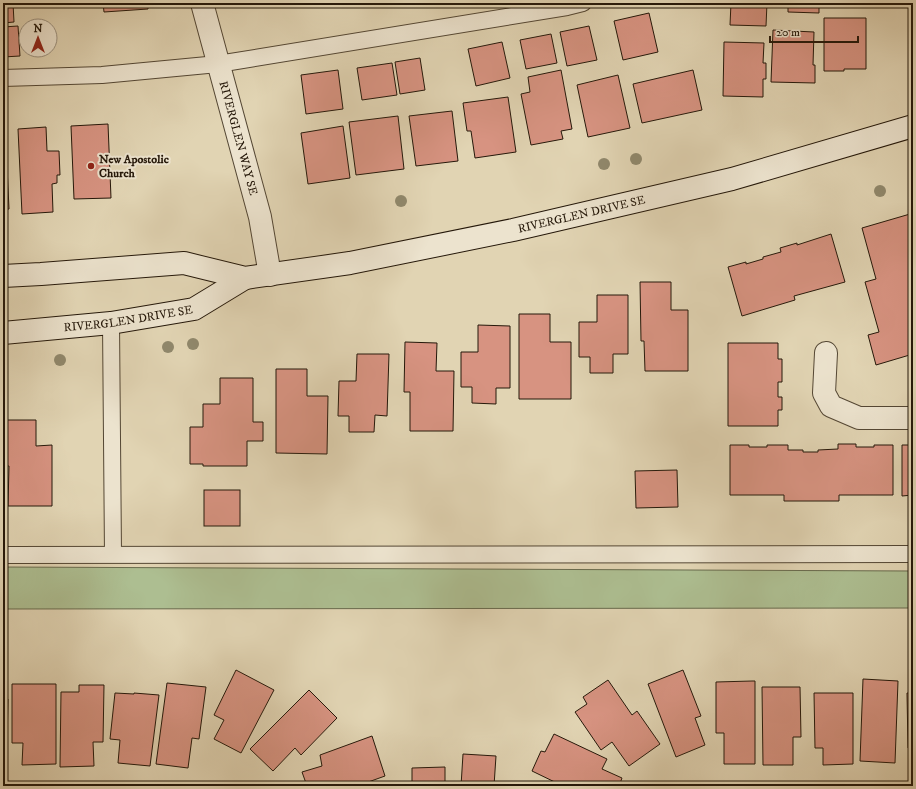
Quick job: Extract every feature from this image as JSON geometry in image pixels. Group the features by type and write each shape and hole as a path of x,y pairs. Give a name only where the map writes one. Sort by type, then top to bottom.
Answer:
{"street":[{"name":"RIVERGLEN WAY SE","path":"202,3 260,217 270,275"},
{"name":"RIVERGLEN DRIVE SE","path":"3,276 184,263 245,278 350,263 513,230 732,179 913,126"},
{"name":"RIVERGLEN DRIVE SE","path":"3,333 111,323 194,309 245,278"},
{"path":"826,352 824,393 831,406 859,418 913,418"}],"lane":[{"path":"3,78 102,75 218,64 583,3"},
{"path":"111,323 113,554"},
{"path":"3,555 913,554"}],"green space":[{"path":"3,567 913,571 913,608 3,609"}],"building":[{"path":"3,3 13,3 14,22 3,23"},
{"path":"103,3 148,3 148,9 104,12"},
{"path":"731,3 767,3 766,26 730,25"},
{"path":"788,3 819,3 819,13 788,12"},
{"path":"649,13 658,52 623,60 614,21"},
{"path":"824,18 866,18 866,69 824,71"},
{"path":"18,26 18,56 3,57 3,27"},
{"path":"589,26 597,60 567,66 560,32"},
{"path":"773,30 814,32 813,65 815,65 815,83 771,82"},
{"path":"551,34 557,63 526,69 520,40"},
{"path":"502,42 510,78 476,86 468,49"},
{"path":"724,42 764,43 763,63 766,63 766,79 763,79 763,97 723,96"},
{"path":"420,58 425,90 400,94 395,62"},
{"path":"392,63 397,95 362,100 357,68"},
{"path":"338,70 343,109 306,114 301,75"},
{"path":"561,70 572,129 561,131 563,139 531,145 521,94 530,92 528,77"},
{"path":"693,70 702,110 642,123 633,84"},
{"path":"618,75 630,128 588,137 577,85"},
{"path":"508,97 516,152 475,158 471,131 467,131 463,103"},
{"path":"452,111 458,161 416,166 409,116"},
{"path":"398,116 404,169 356,175 349,122"},
{"path":"108,124 111,198 74,199 71,126"},
{"path":"343,126 350,178 308,184 301,133"},
{"path":"46,127 47,151 59,151 60,175 57,175 57,183 52,184 53,212 22,214 18,129"},
{"path":"3,145 6,145 9,209 3,210"},
{"path":"910,214 913,224 913,354 876,365 868,335 879,332 865,282 876,279 862,228"},
{"path":"831,234 845,282 794,296 795,300 742,316 728,267 763,259 763,257 781,252 780,248 797,243 797,245"},
{"path":"640,282 671,282 671,310 688,310 688,371 645,371 644,341 641,341"},
{"path":"597,295 628,295 628,354 613,354 613,373 590,373 590,357 579,357 579,322 597,322"},
{"path":"519,314 550,314 550,342 571,342 571,399 519,399"},
{"path":"478,325 510,326 510,388 496,388 496,404 472,403 472,387 461,387 461,352 478,352"},
{"path":"405,342 437,343 436,371 454,371 453,431 410,431 410,392 404,392"},
{"path":"728,343 778,343 778,359 782,359 782,382 778,382 778,397 782,397 782,410 778,410 778,426 728,426"},
{"path":"357,354 389,354 387,416 375,415 374,432 349,432 349,416 338,416 339,381 356,381"},
{"path":"276,369 307,369 307,396 328,396 327,454 276,453"},
{"path":"220,378 253,378 253,422 263,422 263,441 247,441 247,466 203,466 203,464 190,464 190,427 203,427 203,404 220,404"},
{"path":"4,420 36,420 36,446 52,445 52,506 8,506 9,466 4,466"},
{"path":"838,444 856,444 856,447 893,445 893,495 839,495 839,501 784,501 784,495 730,495 730,445 767,447 767,445 788,445 788,450 818,452 818,450 838,449"},
{"path":"902,445 913,445 913,495 902,496"},
{"path":"677,470 678,507 636,508 635,471"},
{"path":"204,490 240,490 240,526 204,526"},
{"path":"236,670 274,690 241,753 214,739 224,720 214,715"},
{"path":"683,670 701,716 695,718 705,745 676,757 648,684"},
{"path":"863,679 898,681 895,763 860,761"},
{"path":"608,680 632,715 637,711 660,744 629,766 612,742 601,750 575,712 587,704 583,697"},
{"path":"755,681 755,764 724,764 724,733 716,733 716,682"},
{"path":"167,683 206,687 199,739 192,738 188,768 156,764"},
{"path":"12,684 56,684 56,764 22,765 23,743 12,743"},
{"path":"79,685 104,685 103,742 93,742 94,766 60,767 61,692 79,692"},
{"path":"762,687 800,687 801,737 793,737 793,765 763,765"},
{"path":"309,690 337,718 301,755 295,748 273,771 250,749"},
{"path":"115,693 159,695 150,766 118,763 120,740 110,739"},
{"path":"814,693 853,693 853,764 823,765 823,748 815,748"},
{"path":"907,693 913,693 913,748 908,748"},
{"path":"3,699 8,699 7,744 3,744"},
{"path":"554,734 607,759 602,769 622,778 619,786 563,786 532,771 541,751 545,752"},
{"path":"372,736 385,776 357,786 307,786 302,772 322,766 320,755"},
{"path":"463,754 496,756 494,786 461,786"},
{"path":"445,767 445,786 412,786 412,768"}],"place":[{"name":"New Apostolic Church","path":"91,166"}]}
